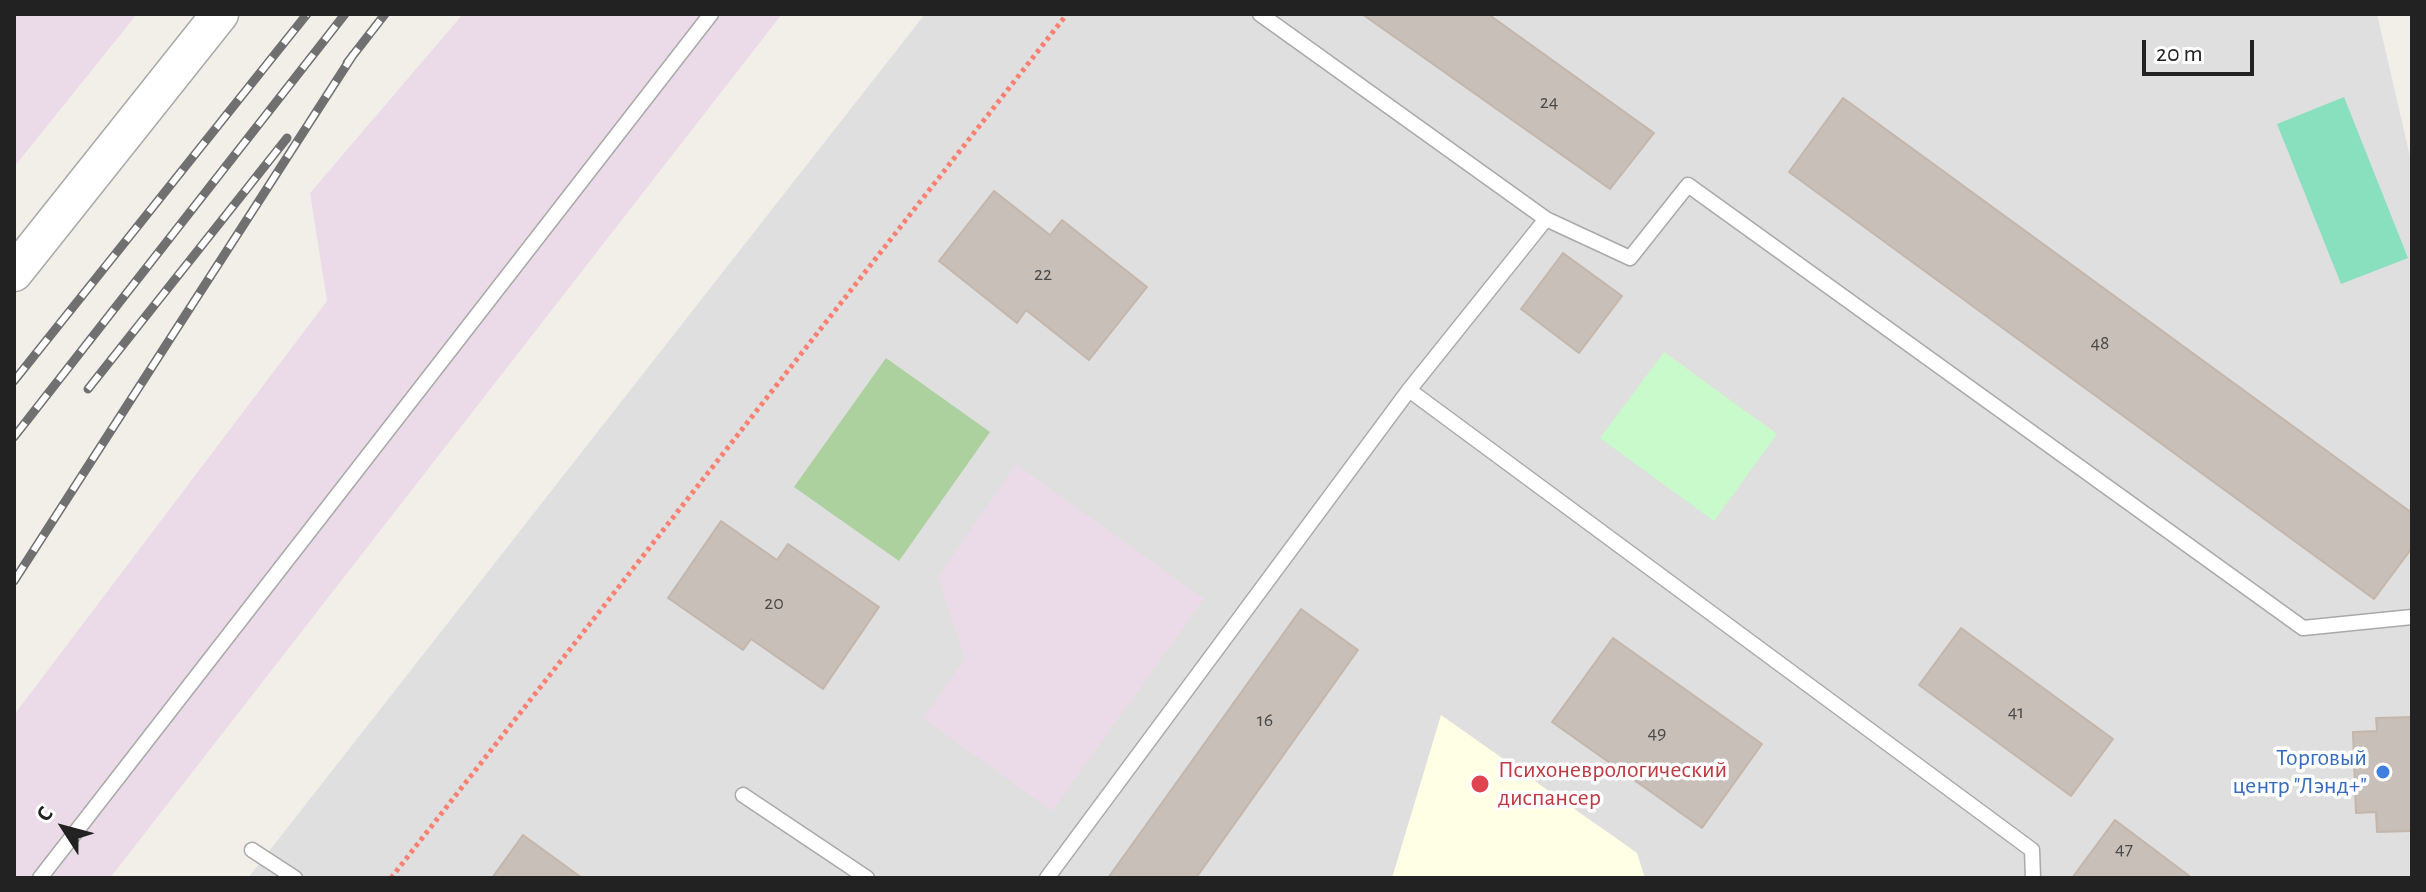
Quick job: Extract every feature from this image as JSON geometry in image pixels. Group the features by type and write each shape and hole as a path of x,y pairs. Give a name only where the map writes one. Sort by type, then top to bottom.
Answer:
{"street":[{"path":"14,273 220,14"}],"lane":[{"path":"40,878 711,14"},
{"path":"1260,14 1546,219 1630,258 1688,185 2303,628 2412,617"},
{"path":"1047,878 1409,390 1546,219"},
{"path":"1409,390 2032,850 2033,878"},
{"path":"743,795 867,878"},
{"path":"252,850 295,878"}],"path":[{"path":"391,878 1067,14"}],"shaded area":[{"path":"14,14 137,14 14,167"},
{"path":"463,14 782,14 110,878 14,878 14,715 327,301 310,193"},
{"path":"925,14 2377,14 2412,165 2412,878 248,878"},
{"path":"1016,464 1204,599 1052,811 923,718 965,659 938,577"},
{"name":"Психоневрологический диспансер","path":"1441,715 1637,853 1645,878 1392,878"}],"green space":[{"path":"2344,97 2408,258 2341,284 2277,124"},
{"path":"1664,352 1777,434 1714,521 1600,438"},
{"path":"886,358 990,432 899,561 794,487"}],"building":[{"path":"1362,14 1488,14 1654,133 1610,189"},
{"path":"1843,98 2412,513 2412,548 2374,599 1789,172"},
{"path":"994,191 1050,235 1062,220 1147,287 1089,360 1026,310 1017,323 939,261"},
{"path":"1563,253 1622,296 1579,353 1521,309"},
{"path":"721,521 777,560 788,544 879,607 823,689 751,639 743,650 668,598"},
{"path":"1301,609 1358,650 1196,878 1108,878"},
{"path":"1961,628 2113,739 2071,796 1919,685"},
{"path":"1613,638 1762,744 1702,828 1552,722"},
{"name":"Торговый центр \"Лэнд+\"","path":"2412,717 2412,831 2377,832 2376,812 2356,813 2353,732 2377,731 2376,718"},
{"path":"2115,820 2192,878 2072,878"},
{"path":"523,835 582,878 492,878"}],"railway":[{"path":"14,381 307,14"},
{"path":"14,437 345,14"},
{"path":"347,63 385,14"},
{"path":"14,581 353,55"},
{"path":"88,389 287,138"}],"place":[{"name":"Торговый центр \"Лэнд+\"","path":"2383,772"},
{"name":"Психоневрологический диспансер","path":"1480,784"}]}
